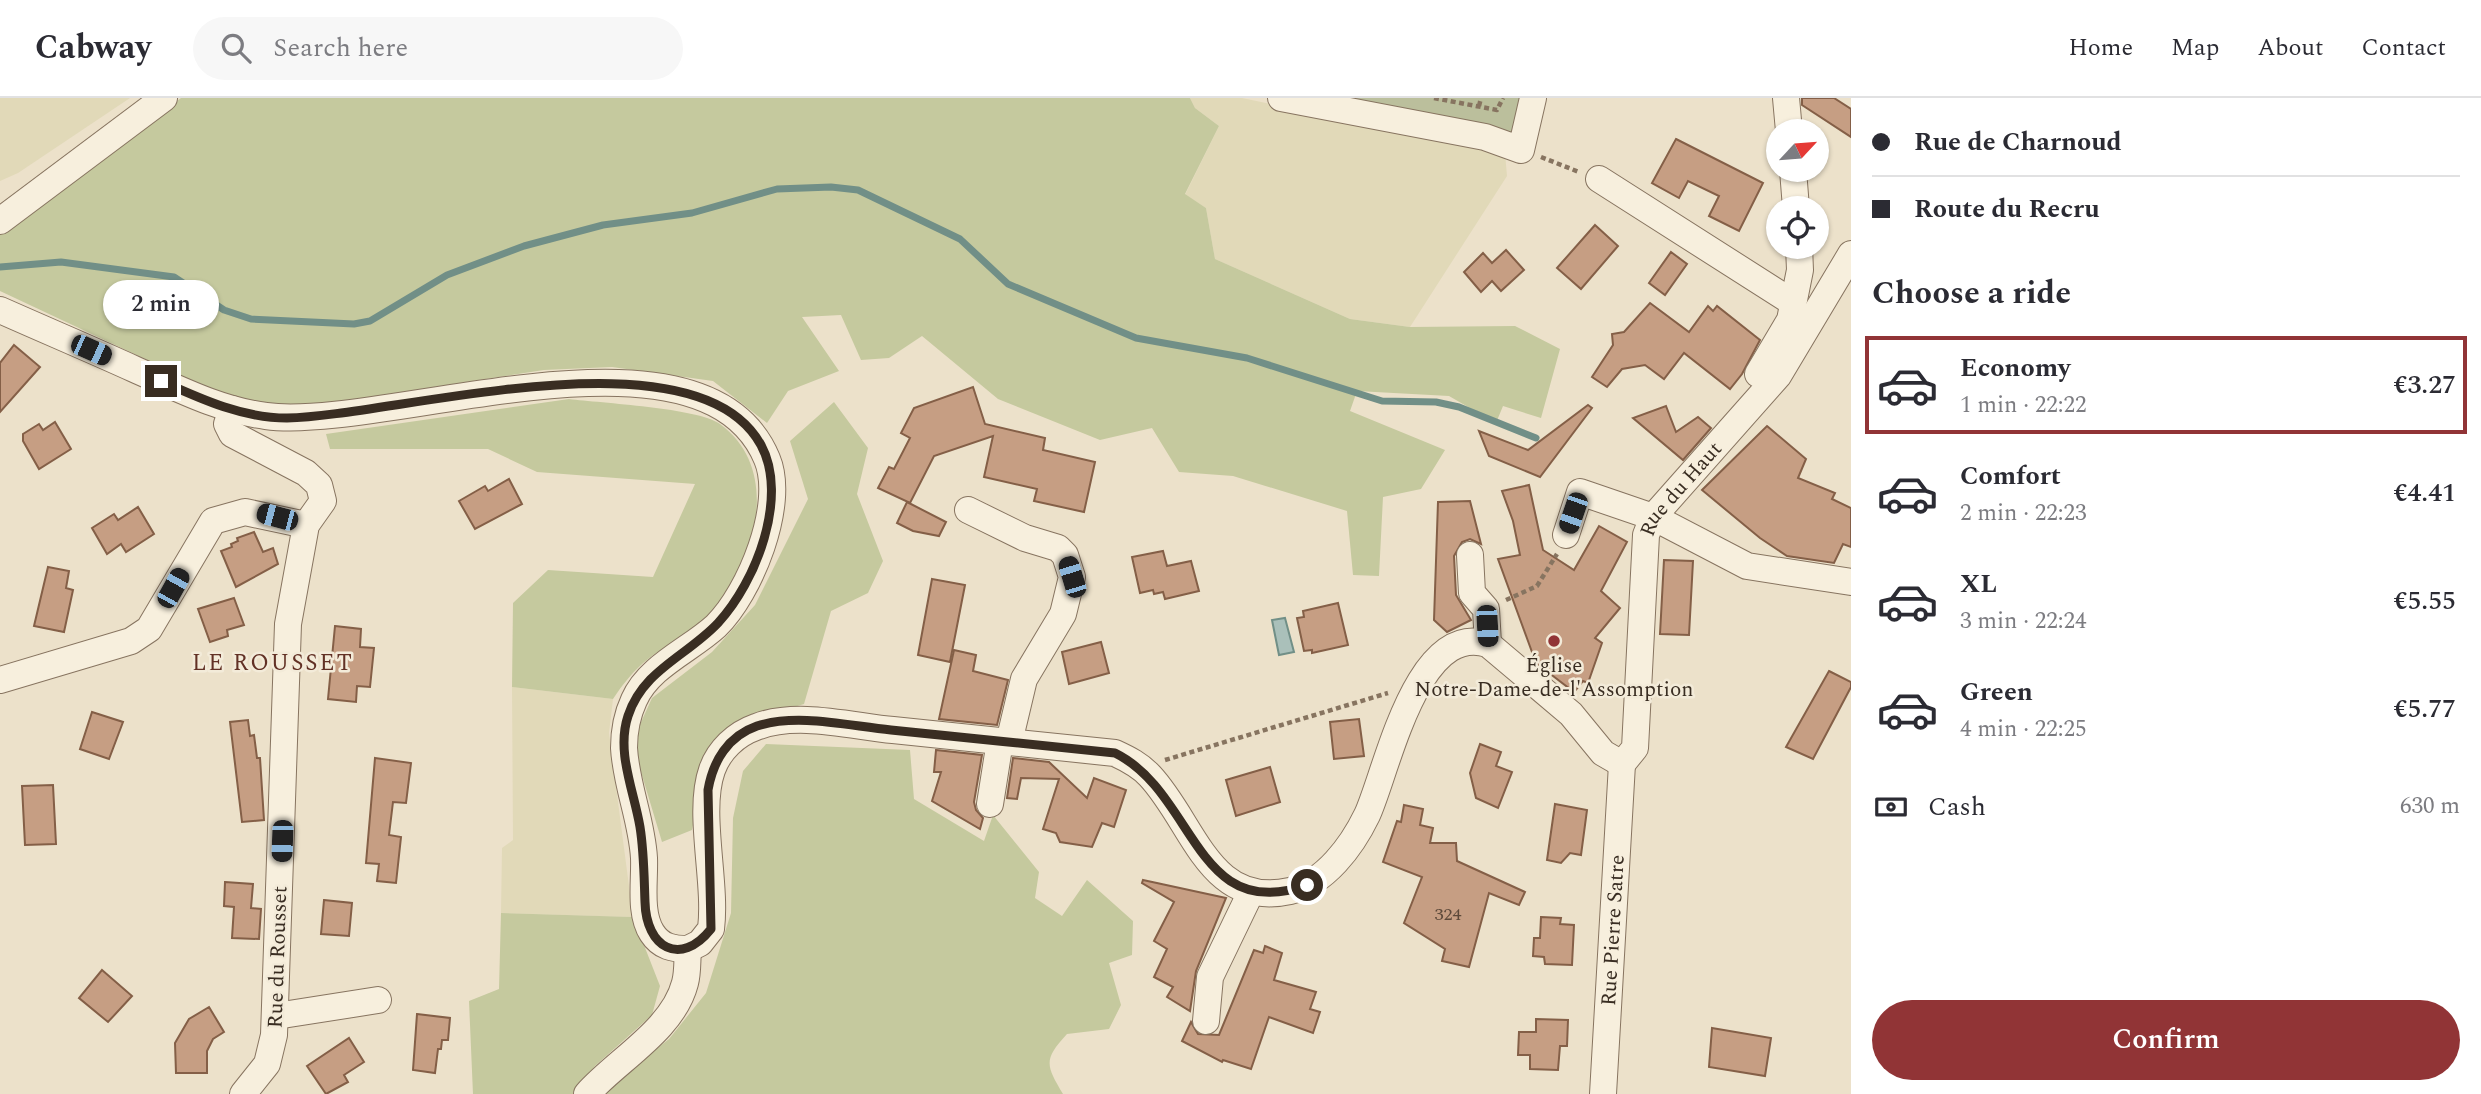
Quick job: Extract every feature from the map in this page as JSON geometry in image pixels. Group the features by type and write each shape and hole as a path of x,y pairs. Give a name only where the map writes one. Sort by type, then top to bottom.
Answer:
{"street":[{"path":"0,221 164,98"},
{"path":"1281,98 1485,136 1521,150 1533,98"},
{"path":"1786,98 1788,119"},
{"path":"1599,179 1792,302"},
{"name":"Rue du Haut","path":"1622,764 1635,748 1646,535 1653,517 1778,376 1851,254"},
{"path":"1749,409 1744,398 1790,320 1800,270 1799,259"},
{"path":"0,310 208,402 264,416 303,417 486,390 612,384 647,386 712,401 729,411 753,433 769,463 773,482 773,502 757,558 731,607 716,625 645,682 626,719 625,760 644,855 645,915 654,936 664,946 688,950 700,943 711,929 708,815 711,772 719,756 738,736 757,726 797,721 1115,753 1141,768 1170,802 1210,864 1234,886 1251,892 1273,894 1307,885 1339,856 1367,814 1401,718 1420,683 1437,661 1454,648 1477,640 1488,644 1571,714 1603,753 1622,764"},
{"name":"Rue du Rousset","path":"232,410 227,424 232,434 306,472 319,485 323,500 306,525 288,624 276,1016 267,1064 243,1094"},
{"path":"1566,535 1580,492 1653,517 1747,566 1851,582"},
{"path":"968,510 1025,538 1058,548 1065,555 1072,577 1063,614 1024,679 1004,742 990,804"},
{"path":"0,680 131,641 149,629 214,521 245,512 306,525"},
{"path":"1470,555 1472,593 1486,609 1488,644"},
{"name":"Rue Pierre Satre","path":"1603,1094 1622,764"},
{"path":"1206,1021 1210,977 1251,892"},
{"path":"587,1094 655,1030 677,1003 685,982 688,950"},
{"path":"276,1016 378,1000"}],"path":[{"path":"1434,98 1497,110 1503,98"},
{"path":"1479,106 1480,98"},
{"path":"1521,150 1599,179"},
{"path":"1486,609 1537,586 1553,564 1566,535"},
{"path":"1141,768 1420,683"}],"shaded area":[{"path":"0,98 130,98 18,173 0,181"},
{"path":"1190,98 1242,98 1505,153 1507,176 1410,327 1350,319 1215,259 1206,208 1185,195 1219,126 1195,108"},
{"path":"512,687 613,699 609,733 633,917 501,913 502,848 513,840"}],"green space":[{"path":"181,98 1190,98 1195,108 1219,126 1185,194 1206,208 1215,259 1350,319 1410,327 1515,326 1560,349 1541,418 1503,406 1496,423 1449,396 1357,391 1350,411 1445,450 1421,489 1383,497 1379,576 1353,575 1347,511 1233,476 1179,472 1152,428 1100,440 998,399 922,336 889,358 861,360 841,315 802,317 839,371 788,391 767,423 713,381 612,367 544,370 318,405 255,406 209,389 0,291 0,232"},
{"path":"1320,98 1527,98 1516,131 1506,136"},
{"path":"569,399 671,410 709,418 720,424 739,442 751,464 756,487 752,537 744,561 720,605 696,628 643,664 613,699 512,687 513,603 548,570 653,577 695,484 537,472 488,449 330,449 326,434"},
{"path":"834,402 868,448 857,494 883,561 868,593 831,611 804,704 737,724 708,749 692,830 662,842 632,742 652,698 712,652 755,605 808,499 790,441"},
{"path":"766,744 910,750 914,799 984,841 993,815 1039,872 1035,898 1062,916 1087,880 1133,921 1132,955 1109,963 1121,1005 1109,1029 1067,1034 1051,1057 1050,1069 1063,1094 603,1094 604,1090 669,1039 706,993 731,913 733,818 743,771"},
{"path":"501,913 633,917 660,986 652,1015 595,1066 574,1094 473,1094 469,1001 499,989"}],"water":[{"path":"1285,618 1294,652 1279,655 1272,620"}],"building":[{"path":"1802,98 1834,98 1851,109 1851,137 1829,123 1829,119 1823,119 1802,105"},
{"path":"1676,139 1763,183 1739,231 1709,216 1719,196 1688,181 1679,198 1652,183"},
{"path":"1595,225 1618,246 1581,289 1557,268"},
{"path":"1506,250 1524,270 1501,291 1492,281 1481,292 1464,272 1483,253 1492,263"},
{"path":"1671,252 1687,264 1665,295 1649,283"},
{"path":"1650,303 1689,332 1708,306 1713,311 1717,306 1760,340 1742,374 1730,389 1684,353 1664,379 1645,365 1622,369 1607,387 1592,377 1613,345 1612,334 1624,332"},
{"path":"14,345 40,367 0,412 0,363"},
{"path":"973,387 985,424 1045,438 1043,450 1095,462 1084,512 1034,501 1037,489 984,477 993,436 934,456 910,503 878,488 889,467 894,469 910,438 901,433 914,408"},
{"path":"1588,405 1592,408 1540,477 1489,456 1479,431 1528,450"},
{"path":"1666,406 1676,432 1698,417 1711,428 1683,460 1633,418"},
{"path":"55,422 71,449 39,469 23,441 23,434 39,424 43,430"},
{"path":"1767,426 1806,459 1798,478 1835,493 1832,499 1851,508 1851,547 1843,544 1834,563 1787,556 1760,538 1702,490"},
{"path":"509,479 522,504 475,529 459,501 485,486 488,491"},
{"path":"1529,485 1543,550 1574,570 1599,526 1627,542 1601,591 1620,608 1595,638 1602,643 1588,683 1583,681 1574,692 1536,663 1498,559 1520,555 1513,521 1502,491"},
{"path":"1470,501 1481,544 1470,539 1462,542 1454,556 1456,595 1471,620 1447,632 1434,620 1438,502"},
{"path":"907,502 946,522 939,536 913,531 897,523"},
{"path":"138,507 154,534 126,552 121,544 107,554 92,528 114,514 118,520"},
{"path":"254,532 263,552 273,548 278,564 236,587 221,551 232,547 231,544 238,541 237,538"},
{"path":"1163,551 1167,566 1191,561 1199,591 1165,599 1163,592 1154,594 1153,590 1140,593 1132,557"},
{"path":"1664,560 1693,561 1689,635 1660,634"},
{"path":"48,567 69,571 66,588 73,590 64,632 34,626"},
{"path":"932,579 965,585 950,662 918,655"},
{"path":"234,598 244,625 227,630 228,636 210,642 198,609"},
{"path":"1338,603 1348,645 1312,653 1312,650 1304,651 1297,618 1304,617 1303,611"},
{"path":"335,626 361,629 360,647 374,648 370,687 357,686 356,702 328,699"},
{"path":"1101,642 1109,673 1069,684 1062,652"},
{"path":"954,650 976,655 973,671 1008,680 997,725 939,719"},
{"path":"1829,671 1851,682 1851,687 1813,759 1786,747"},
{"path":"92,712 123,722 109,759 80,749"},
{"path":"1359,719 1364,756 1334,759 1330,722"},
{"path":"248,720 250,736 254,735 257,758 260,758 264,820 242,822 230,722"},
{"path":"1480,744 1501,752 1496,766 1512,772 1498,808 1476,798 1470,773"},
{"path":"936,750 982,755 974,802 976,810 983,818 980,829 932,801 941,772 934,772"},
{"path":"375,758 411,763 406,803 393,802 389,835 401,837 396,883 377,881 379,864 366,863"},
{"path":"1013,758 1049,762 1087,798 1094,778 1126,790 1114,827 1102,823 1092,847 1060,842 1056,833 1043,829 1059,779 1021,778 1017,799 1007,798"},
{"path":"1270,767 1280,802 1236,816 1226,780"},
{"path":"53,785 56,844 25,845 22,786"},
{"path":"1555,804 1587,810 1581,855 1570,853 1561,863 1547,860"},
{"path":"1404,805 1423,809 1420,825 1433,828 1430,843 1456,843 1457,861 1525,892 1519,905 1489,893 1469,967 1442,961 1445,949 1404,923 1422,877 1383,862 1397,821 1401,822"},
{"path":"1143,880 1226,898 1196,971 1190,1011 1167,997 1173,987 1154,977 1167,949 1154,941 1174,902 1142,883"},
{"path":"225,882 253,884 251,908 261,909 259,939 232,938 234,907 224,906"},
{"path":"324,900 352,903 349,936 321,934"},
{"path":"1541,917 1561,918 1560,924 1574,925 1572,965 1545,964 1544,957 1533,956 1534,938 1540,938"},
{"path":"1265,946 1282,953 1274,980 1316,992 1310,1009 1320,1012 1313,1033 1269,1017 1251,1069 1223,1060 1222,1062 1182,1041 1191,1022 1198,1034 1219,1035 1254,950 1263,953"},
{"path":"102,970 132,996 108,1022 79,998"},
{"path":"209,1007 224,1032 213,1039 207,1051 207,1073 176,1073 175,1043 189,1019"},
{"path":"417,1014 450,1018 448,1040 442,1040 441,1049 438,1049 435,1073 413,1070"},
{"path":"1536,1019 1568,1020 1567,1046 1560,1046 1558,1070 1530,1069 1530,1055 1518,1055 1519,1032 1536,1032"},
{"path":"1712,1028 1771,1038 1765,1076 1709,1067"},
{"path":"349,1038 364,1062 344,1075 348,1082 326,1094 307,1066"}],"waterway":[{"path":"0,267 61,262 174,277 224,310 251,319 354,324 370,321 447,275 524,246 603,225 692,213 777,189 831,187 858,190 960,239 1008,284 1136,338 1247,358 1382,401 1436,402 1459,407 1536,438"}],"place":[{"name":"Église Notre-Dame-de-l'Assomption","path":"1554,641"}],"district":[{"name":"LE ROUSSET","path":"273,662"}],"route":[{"path":"161,381 232,410 284,418 341,413 486,390 573,384 647,386 712,401 746,426 759,442 769,463 773,482 773,502 757,558 731,607 716,625 645,682 626,719 625,760 644,855 645,915 654,936 664,946 688,950 700,943 711,929 713,914 708,790 711,772 719,756 738,736 757,726 778,722 838,724 1115,753 1133,762 1150,776 1210,864 1234,886 1251,892 1273,894 1307,885"}]}
